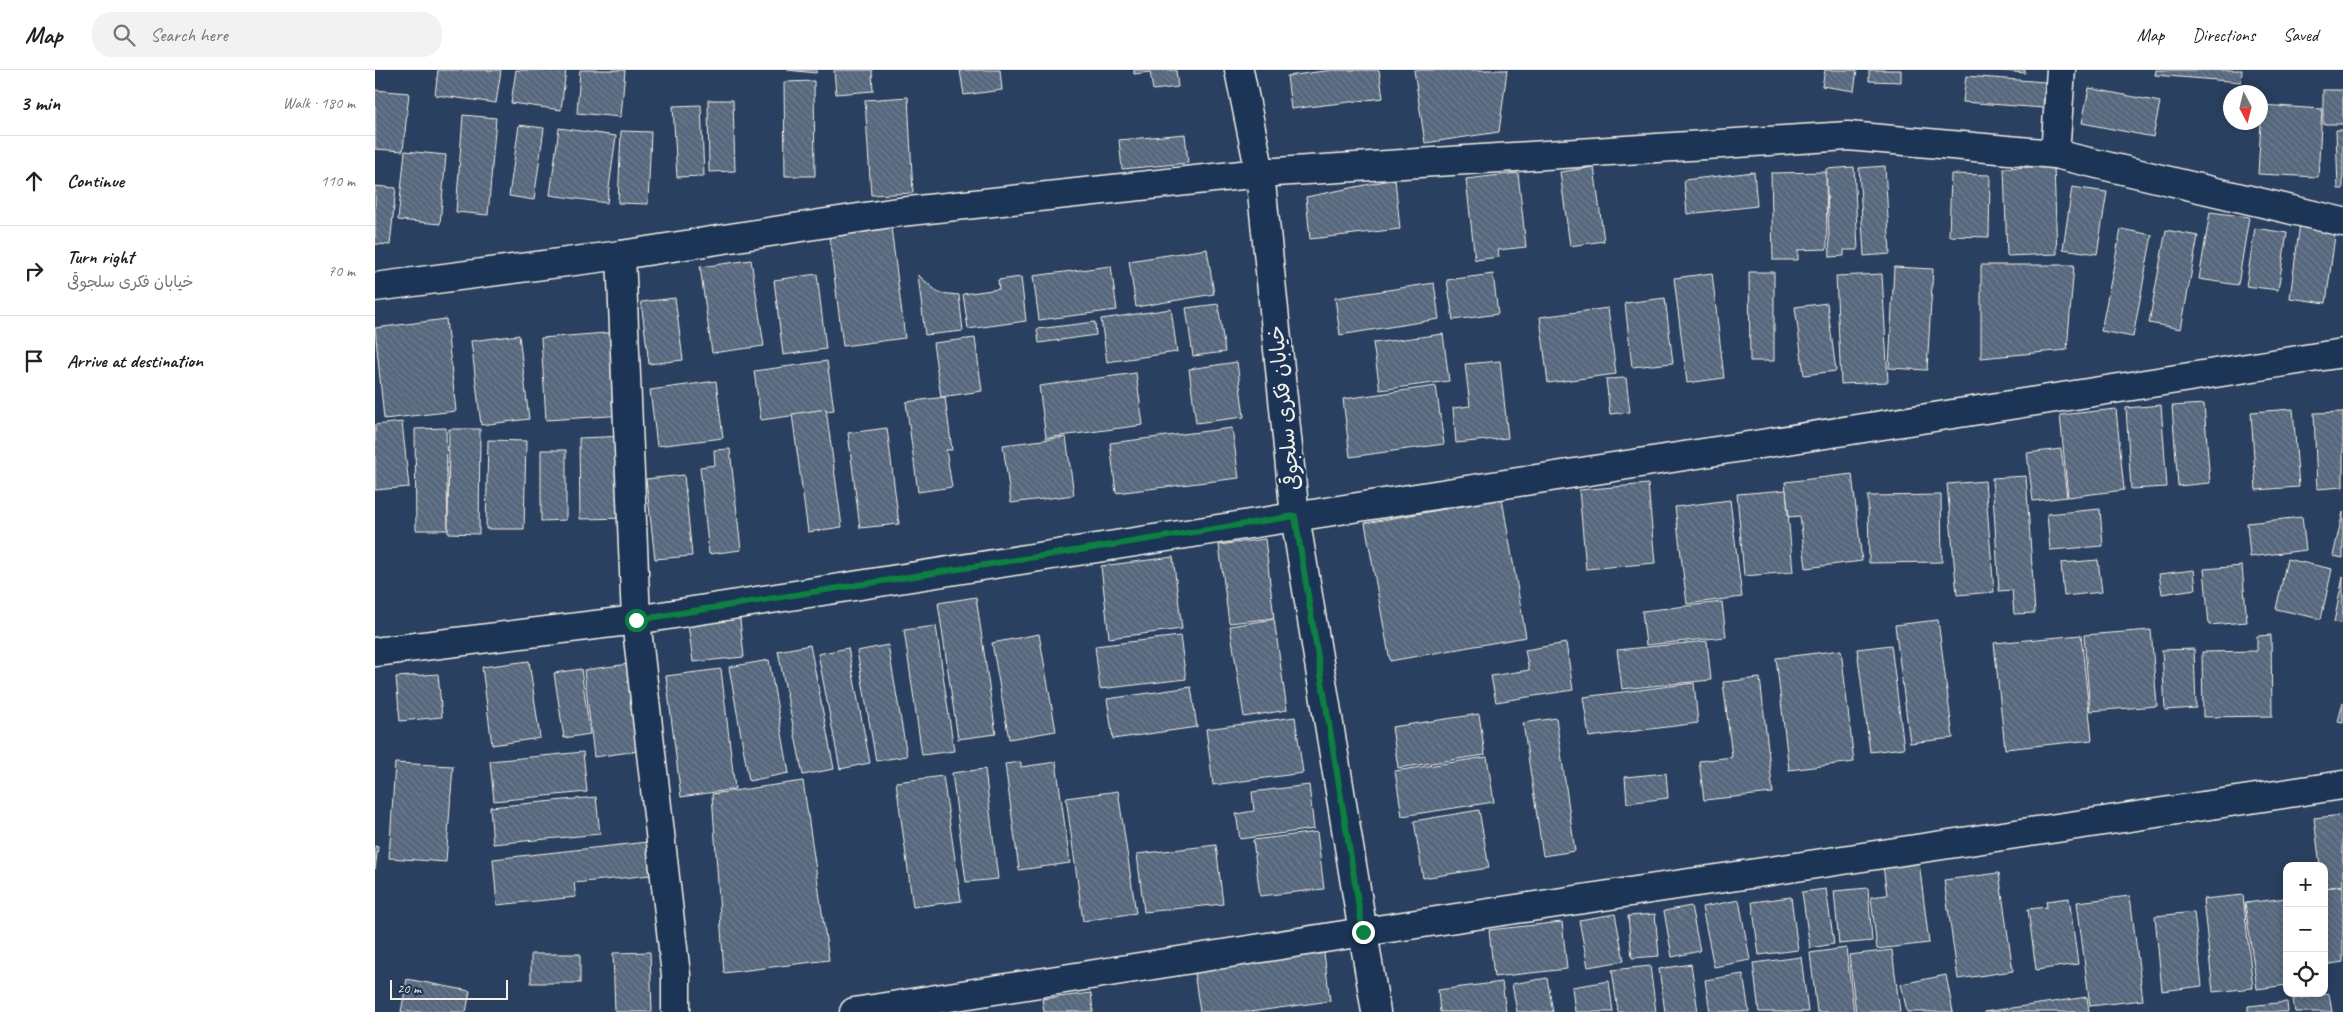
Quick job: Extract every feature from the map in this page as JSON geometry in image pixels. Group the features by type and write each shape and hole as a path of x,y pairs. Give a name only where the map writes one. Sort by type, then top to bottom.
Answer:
{"street":[{"name":"خیابان فکری سلجوقی","path":"1239,70 1260,173 1295,516 1376,1012"},
{"path":"2055,154 2061,70"},
{"path":"375,287 621,255 891,213 1260,173 1848,136 2055,154 2343,222"},
{"path":"621,255 636,620 676,975 676,1012"},
{"path":"375,652 636,620 2343,353"},
{"path":"854,1012 1363,932 2343,785"}],"building":[{"path":"438,70 501,70 496,103 435,95"},
{"path":"516,70 566,70 561,110 511,103"},
{"path":"580,70 625,70 621,117 577,113"},
{"path":"787,70 817,70 816,73"},
{"path":"834,70 872,70 873,91 836,94"},
{"path":"960,70 1000,70 1002,90 964,95"},
{"path":"1134,70 1176,70 1178,87 1153,90 1150,72 1134,74"},
{"path":"1332,70 1379,70 1383,98 1291,109 1287,76"},
{"path":"1414,70 1507,70 1499,132 1425,143"},
{"path":"1825,70 1857,70 1854,91 1822,86"},
{"path":"1869,70 1901,70 1901,82 1869,81"},
{"path":"1993,70 2025,70 2025,73"},
{"path":"2156,70 2242,70 2241,82 2155,75"},
{"path":"1966,76 2045,82 2043,108 1963,102"},
{"path":"814,81 815,176 785,176 784,82"},
{"path":"2089,88 2160,102 2153,137 2082,123"},
{"path":"375,90 409,93 403,151 375,149"},
{"path":"2323,90 2343,90 2343,124 2323,124"},
{"path":"908,97 913,193 871,195 865,100"},
{"path":"708,100 733,100 735,171 709,172"},
{"path":"701,105 704,176 677,177 673,106"},
{"path":"2268,105 2322,109 2318,177 2258,174 2261,130 2268,130"},
{"path":"463,115 496,118 488,215 456,212"},
{"path":"519,125 544,128 534,200 509,196"},
{"path":"559,128 616,136 607,203 550,195"},
{"path":"2336,130 2343,130 2343,189 2338,189"},
{"path":"621,131 651,132 648,204 618,203"},
{"path":"1185,134 1188,163 1122,169 1119,140"},
{"path":"405,151 446,155 440,224 398,220"},
{"path":"1885,166 1890,254 1864,256 1859,168"},
{"path":"2054,166 2057,254 2007,256 2004,168"},
{"path":"1594,167 1604,241 1570,246 1560,172"},
{"path":"1854,167 1858,250 1844,250 1844,256 1830,257 1826,169"},
{"path":"1754,172 1757,206 1687,214 1684,180"},
{"path":"1826,172 1827,249 1798,250 1798,260 1773,260 1771,173"},
{"path":"1518,173 1526,247 1498,250 1499,257 1475,260 1466,179"},
{"path":"1951,174 1990,175 1989,237 1949,236"},
{"path":"1395,179 1400,229 1310,239 1306,197"},
{"path":"375,186 396,188 390,245 375,244"},
{"path":"2072,187 2107,192 2097,254 2063,249"},
{"path":"2210,212 2249,217 2238,285 2199,279"},
{"path":"2300,223 2336,228 2326,303 2290,298"},
{"path":"891,227 905,338 843,346 829,235"},
{"path":"2255,228 2287,233 2278,290 2246,286"},
{"path":"2121,229 2152,235 2133,337 2101,331"},
{"path":"2166,230 2198,236 2181,329 2149,323"},
{"path":"1207,249 1214,294 1136,307 1129,261"},
{"path":"751,260 764,346 712,353 700,267"},
{"path":"1981,265 2074,265 2067,350 1981,358"},
{"path":"1111,266 1117,310 1039,320 1033,276"},
{"path":"1894,267 1933,269 1927,370 1889,368"},
{"path":"1749,272 1774,272 1774,361 1750,361"},
{"path":"1712,273 1724,378 1687,383 1674,278"},
{"path":"817,274 826,349 783,355 774,280"},
{"path":"1493,274 1498,314 1453,320 1447,280"},
{"path":"1882,274 1888,382 1841,384 1836,276"},
{"path":"918,275 939,293 959,295 963,331 925,335"},
{"path":"1021,277 1026,321 968,329 963,294 999,289 998,280"},
{"path":"1434,283 1439,319 1340,335 1335,298"},
{"path":"675,298 683,360 649,364 641,302"},
{"path":"1665,298 1673,363 1632,367 1625,303"},
{"path":"1827,303 1836,371 1804,375 1795,307"},
{"path":"1218,304 1225,352 1193,356 1186,308"},
{"path":"1608,308 1616,374 1548,383 1540,317"},
{"path":"1171,309 1177,352 1107,362 1101,319"},
{"path":"446,319 456,411 384,419 375,328"},
{"path":"1095,322 1096,335 1039,343 1037,329"},
{"path":"619,332 625,415 546,420 541,338"},
{"path":"1443,334 1449,381 1380,390 1373,343"},
{"path":"519,335 529,419 481,425 471,341"},
{"path":"975,338 982,391 941,397 933,343"},
{"path":"827,361 834,410 761,420 754,371"},
{"path":"1500,361 1508,438 1456,443 1453,408 1470,406 1465,364"},
{"path":"1237,362 1244,417 1196,423 1189,369"},
{"path":"1136,373 1143,425 1046,438 1039,386"},
{"path":"1626,378 1630,412 1610,414 1606,379"},
{"path":"716,381 723,438 657,446 650,390"},
{"path":"1436,386 1444,444 1350,457 1343,399"},
{"path":"945,397 952,450 946,450 952,487 918,492 906,402"},
{"path":"2204,404 2210,483 2178,486 2172,406"},
{"path":"2161,405 2167,487 2131,489 2126,408"},
{"path":"826,409 842,527 808,532 792,414"},
{"path":"2116,409 2124,490 2068,497 2060,415"},
{"path":"2293,409 2299,487 2256,490 2251,412"},
{"path":"2343,412 2343,487 2317,489 2314,413"},
{"path":"402,422 409,487 375,490 375,425"},
{"path":"446,428 448,530 416,530 415,429"},
{"path":"887,428 899,524 860,528 848,433"},
{"path":"1232,428 1239,478 1116,493 1110,443"},
{"path":"449,429 480,429 479,534 448,533"},
{"path":"627,436 629,518 580,519 579,438"},
{"path":"1066,437 1074,495 1011,503 1003,445"},
{"path":"488,440 526,441 524,529 486,529"},
{"path":"730,449 741,550 709,554 700,467 715,465 714,450"},
{"path":"2061,449 2067,497 2033,501 2027,453"},
{"path":"541,450 566,450 566,520 541,521"},
{"path":"1852,474 1862,561 1806,568 1800,516 1789,517 1785,482"},
{"path":"684,475 692,556 655,559 646,479"},
{"path":"2026,476 2035,613 2014,614 2012,590 1999,591 1992,478"},
{"path":"1985,481 1994,592 1957,595 1947,484"},
{"path":"1648,484 1655,563 1586,569 1579,490"},
{"path":"1786,490 1793,572 1744,576 1737,494"},
{"path":"1941,495 1942,562 1869,563 1868,496"},
{"path":"1502,499 1526,637 1390,661 1365,523"},
{"path":"1730,500 1742,597 1687,604 1675,507"},
{"path":"2100,509 2103,546 2050,550 2047,514"},
{"path":"2343,512 2343,558 2333,556"},
{"path":"2302,517 2306,550 2250,557 2247,523"},
{"path":"1265,539 1274,618 1229,623 1219,545"},
{"path":"1173,557 1182,629 1109,638 1101,566"},
{"path":"2287,559 2332,569 2321,619 2276,609"},
{"path":"2098,560 2102,592 2064,596 2061,563"},
{"path":"2242,566 2247,622 2209,625 2204,569"},
{"path":"2194,570 2196,589 2162,594 2159,574"},
{"path":"2343,577 2343,624 2334,622"},
{"path":"976,597 996,734 958,739 938,603"},
{"path":"1722,602 1726,637 1646,645 1642,611"},
{"path":"739,611 744,657 693,662 687,617"},
{"path":"1274,619 1287,710 1244,717 1230,626"},
{"path":"1938,620 1953,738 1910,743 1895,625"},
{"path":"936,626 954,751 922,755 904,630"},
{"path":"2151,630 2157,706 2090,711 2084,635"},
{"path":"1039,634 1056,731 1009,739 992,643"},
{"path":"2081,635 2092,740 2005,749 1994,643"},
{"path":"2271,635 2272,716 2203,717 2202,652 2257,651 2257,636"},
{"path":"1180,636 1186,679 1100,689 1095,646"},
{"path":"1707,641 1711,680 1622,689 1617,650"},
{"path":"1566,643 1573,690 1496,702 1491,676 1529,670 1525,650"},
{"path":"810,645 834,769 803,775 778,651"},
{"path":"888,645 907,756 876,761 857,651"},
{"path":"1891,645 1904,748 1870,752 1857,649"},
{"path":"848,648 870,763 840,769 818,654"},
{"path":"2194,649 2196,708 2165,710 2162,650"},
{"path":"1841,650 1854,762 1789,770 1776,658"},
{"path":"769,660 789,773 749,781 729,667"},
{"path":"529,661 540,738 492,745 482,667"},
{"path":"636,663 645,750 594,757 584,670"},
{"path":"581,669 590,734 564,738 554,673"},
{"path":"721,669 735,789 681,797 666,676"},
{"path":"438,674 442,717 400,721 396,677"},
{"path":"1760,678 1773,793 1704,800 1699,761 1732,757 1723,682"},
{"path":"1694,683 1698,723 1589,737 1583,697"},
{"path":"1191,687 1197,727 1113,739 1107,699"},
{"path":"2343,702 2343,723 2338,722"},
{"path":"1479,714 1485,755 1398,768 1392,727"},
{"path":"1295,717 1303,773 1213,785 1206,729"},
{"path":"1556,718 1575,851 1543,856 1523,723"},
{"path":"583,752 587,792 494,801 490,761"},
{"path":"1487,757 1494,802 1402,816 1395,771"},
{"path":"1021,762 1021,767 1056,762 1070,863 1019,870 1005,764"},
{"path":"395,763 453,766 446,862 389,858"},
{"path":"985,769 998,879 966,882 952,773"},
{"path":"1666,773 1668,798 1627,803 1625,777"},
{"path":"943,776 961,901 913,907 896,782"},
{"path":"803,781 829,960 724,973 712,794"},
{"path":"1309,785 1314,829 1240,839 1236,814 1254,811 1252,792"},
{"path":"1118,791 1136,913 1083,921 1066,798"},
{"path":"596,797 600,834 493,844 490,807"},
{"path":"1479,810 1489,868 1423,878 1414,821"},
{"path":"2343,815 2343,885 2328,887 2328,862 2320,862 2314,818"},
{"path":"1317,832 1324,889 1260,896 1253,840"},
{"path":"647,842 651,875 574,883 576,897 497,905 493,859"},
{"path":"1216,845 1223,904 1144,912 1137,854"},
{"path":"375,846 378,847 375,869"},
{"path":"1919,862 1929,943 1877,949 1871,897 1887,895 1883,866"},
{"path":"1999,873 2013,971 1958,979 1944,880"},
{"path":"2343,886 2343,962 2328,964 2328,907 2328,888"},
{"path":"1868,888 1872,941 1839,944 1834,891"},
{"path":"1826,889 1834,944 1810,948 1802,892"},
{"path":"2243,895 2253,988 2213,992 2203,899"},
{"path":"2130,896 2143,1000 2090,1006 2077,902"},
{"path":"1791,897 1798,950 1759,955 1752,902"},
{"path":"2069,898 2078,964 2036,970 2028,909 2047,907 2046,901"},
{"path":"2283,898 2283,986 2257,989 2245,903"},
{"path":"1739,900 1750,960 1714,967 1702,907"},
{"path":"1691,906 1700,951 1672,957 1664,911"},
{"path":"2194,912 2202,986 2162,991 2155,916"},
{"path":"1615,914 1624,961 1588,967 1579,920"},
{"path":"1655,914 1659,956 1632,958 1628,916"},
{"path":"1562,922 1567,969 1494,977 1489,930"},
{"path":"1846,948 1854,1012 1817,1012 1810,953"},
{"path":"1892,950 1900,1012 1856,1012 1849,955"},
{"path":"650,952 652,1012 615,1012 613,953"},
{"path":"1324,953 1330,1001 1250,1012 1200,1012 1194,972"},
{"path":"531,954 580,954 580,983 531,983"},
{"path":"1801,957 1808,1012 1759,1012 1753,963"},
{"path":"1691,964 1698,1012 1665,1012 1659,969"},
{"path":"1650,966 1656,1012 1618,1012 1612,970"},
{"path":"1743,974 1749,1012 1710,1012 1705,980"},
{"path":"1946,975 1953,1012 1907,1012 1901,984"},
{"path":"1547,978 1553,1012 1517,1012 1512,984"},
{"path":"407,979 470,991 466,1012 401,1012"},
{"path":"1609,981 1613,1012 1575,1012 1572,987"},
{"path":"1502,982 1506,1012 1440,1012 1438,990"},
{"path":"1091,993 1093,1012 1044,1012 1042,999"},
{"path":"2328,994 2332,1012 2295,1012 2293,999 2328,997"},
{"path":"2087,997 2089,1012 1984,1012"},
{"path":"2287,1002 2288,1012 2248,1012 2248,1006"}],"route":[{"path":"636,620 1295,516 1363,932"}]}
